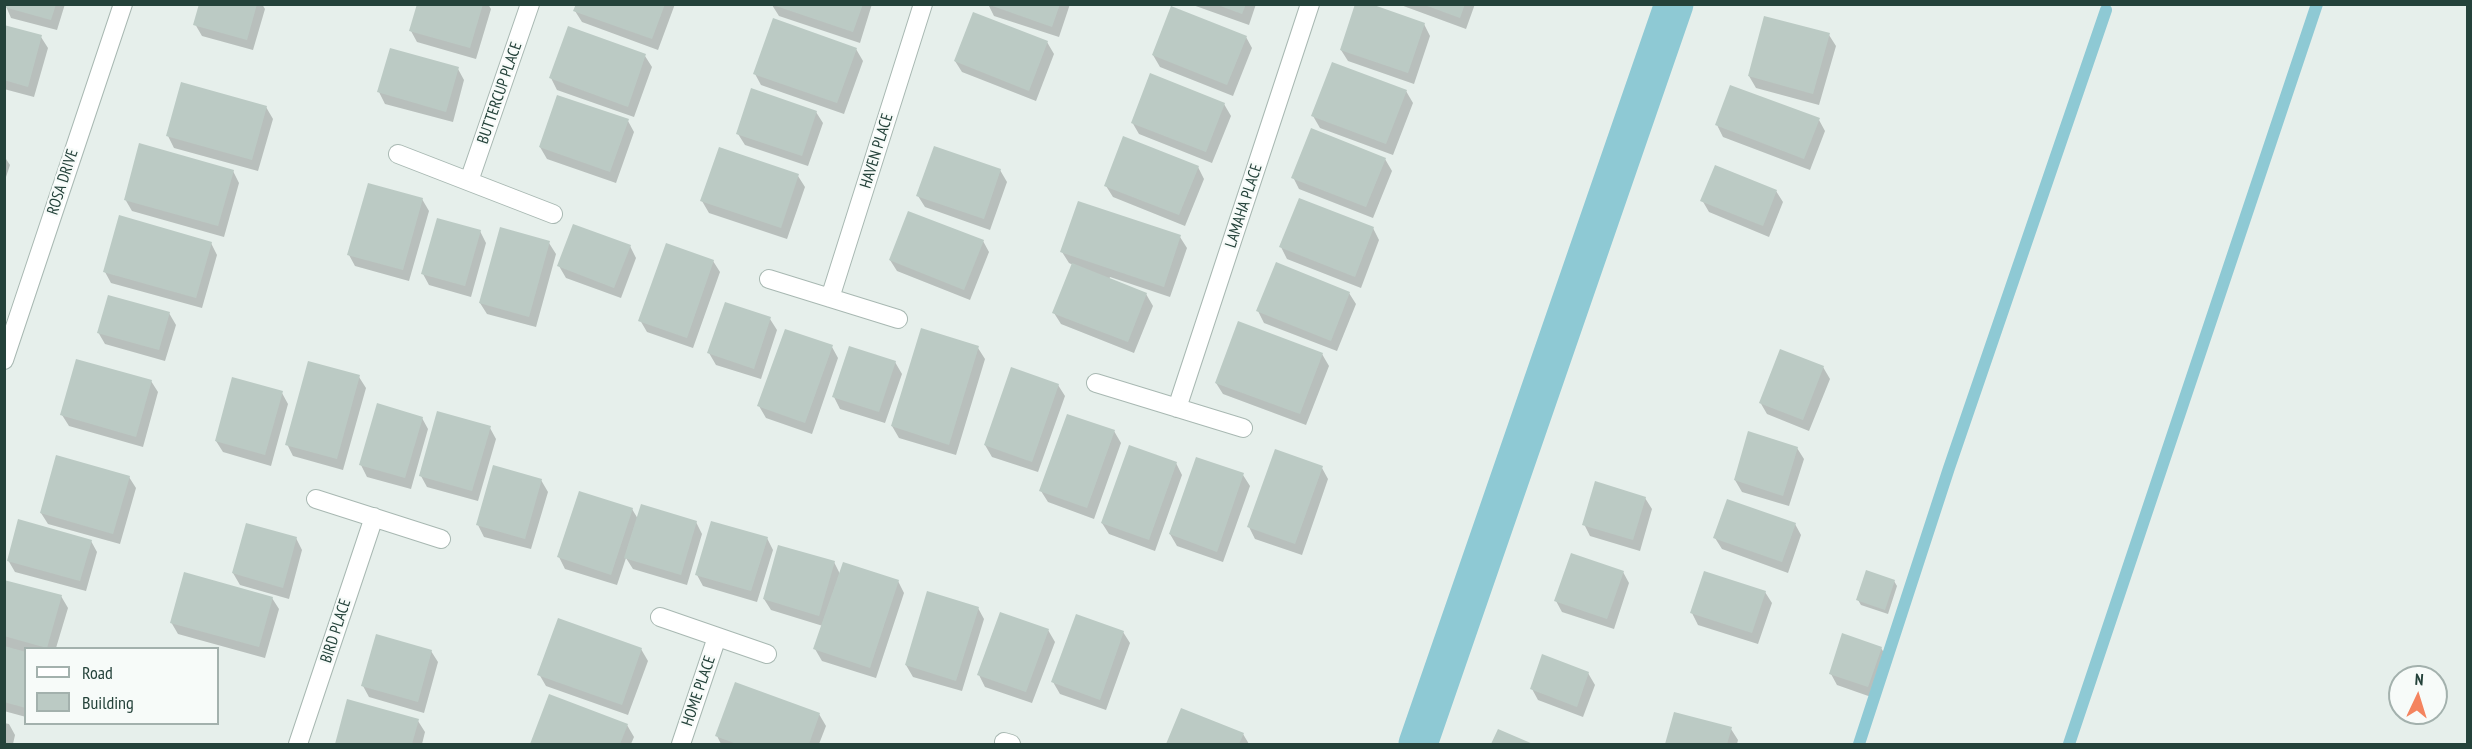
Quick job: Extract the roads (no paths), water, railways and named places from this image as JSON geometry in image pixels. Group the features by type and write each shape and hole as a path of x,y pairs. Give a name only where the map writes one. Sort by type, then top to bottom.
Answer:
{"street":[{"name":"ROSA DRIVE","path":"4,360 123,4"},
{"name":"BUTTERCUP PLACE","path":"469,181 531,4"},
{"name":"HAVEN PLACE","path":"830,298 923,4"},
{"name":"LAMAHA PLACE","path":"1177,408 1310,4"},
{"path":"398,154 553,214"},
{"path":"769,279 898,319"},
{"path":"1096,382 1243,428"},
{"path":"316,499 441,539"},
{"name":"BIRD PLACE","path":"298,744 374,517"},
{"path":"660,617 767,654"},
{"name":"HOME PLACE","path":"681,744 717,637"}],"waterway":[{"path":"1418,744 1674,4"},
{"path":"2069,744 2317,4"},
{"path":"1859,744 1949,468 2106,10"}]}
